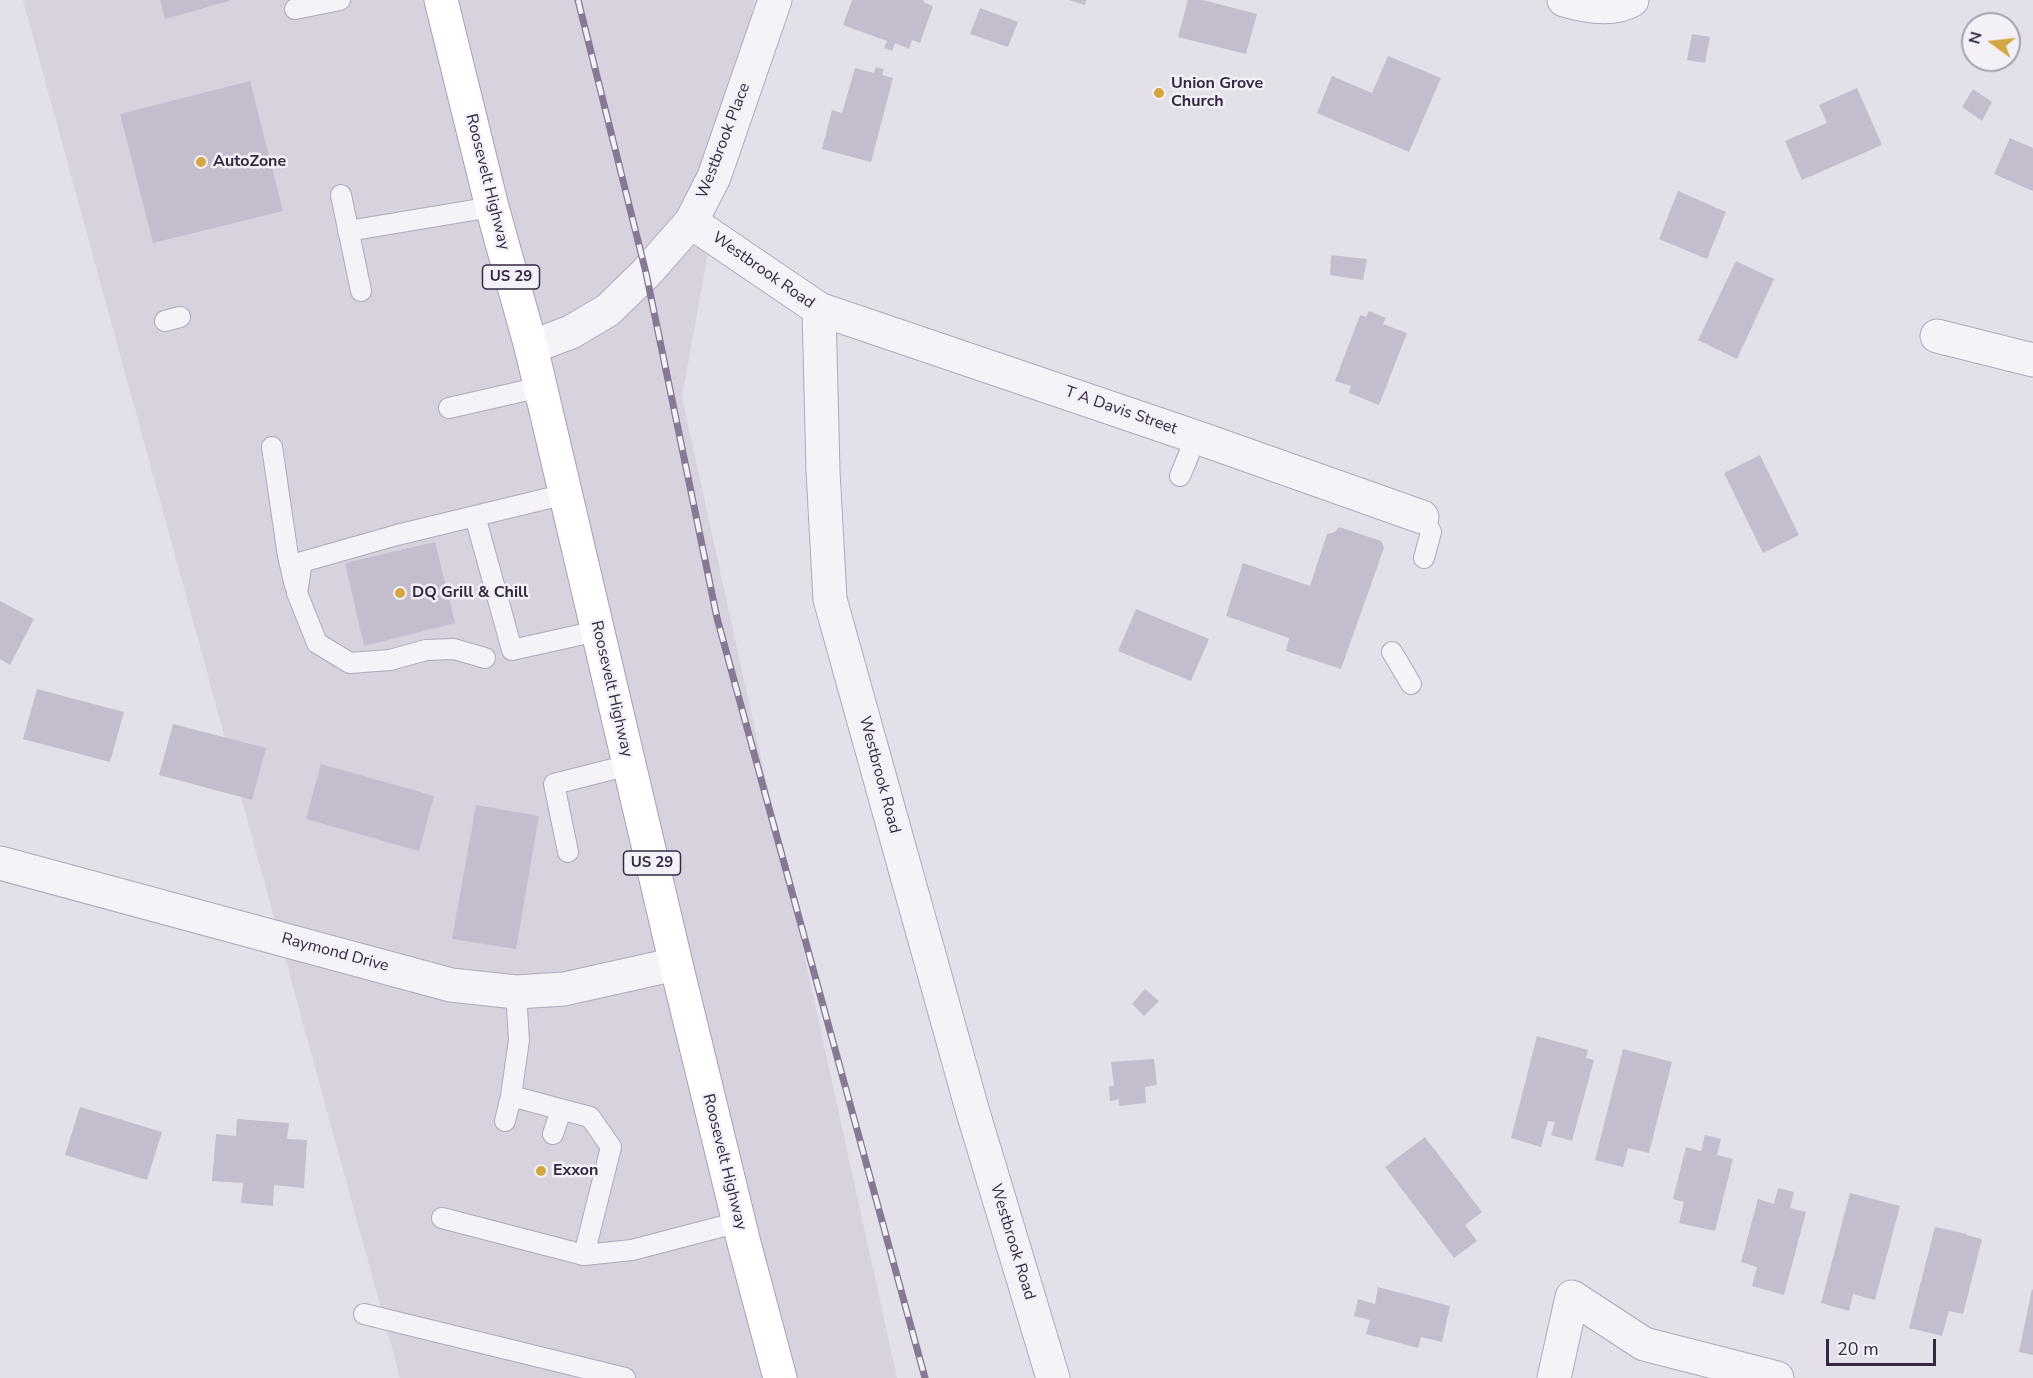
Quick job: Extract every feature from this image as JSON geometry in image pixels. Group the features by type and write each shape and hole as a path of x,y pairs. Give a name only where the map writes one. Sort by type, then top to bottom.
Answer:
{"main road":[{"name":"Roosevelt Highway","path":"441,0 492,207 541,387 675,964 780,1378"}],"street":[{"name":"Westbrook Place","path":"531,347 571,332 608,310 646,273 691,222 714,177 775,0"},
{"path":"1564,0 1590,7 1626,3 1632,0"},
{"name":"Westbrook Road","path":"691,222 819,309 823,471 830,599 972,1109 1053,1378"},
{"name":"T A Davis Street","path":"819,309 1196,437 1422,517"},
{"path":"1937,336 2033,360"},
{"name":"Raymond Drive","path":"0,863 451,985 516,992 556,982 675,964"},
{"path":"1554,1378 1572,1297 1644,1344 1778,1378"}],"lane":[{"path":"295,9 340,0"},
{"path":"341,195 361,291"},
{"path":"348,231 492,207"},
{"path":"449,408 541,387"},
{"path":"1180,476 1196,437"},
{"path":"272,447 288,556 297,593 316,643 350,663 390,660 426,650 444,649 453,649 485,658"},
{"path":"297,593 302,562 397,535 566,494"},
{"path":"475,516 512,650 597,631"},
{"path":"1422,517 1431,532 1424,558"},
{"path":"1392,652 1411,684"},
{"path":"568,852 554,784 629,765"},
{"path":"504,1121 511,1096 519,1040 516,992"},
{"path":"511,1096 590,1117 611,1147 584,1255"},
{"path":"553,1134 561,1110"},
{"path":"442,1218 478,1221 526,1232 584,1255 632,1250 739,1222"},
{"path":"364,1314 625,1378"}],"shaded area":[{"path":"23,0 754,0 682,397 897,1378 400,1378"}],"building":[{"path":"160,0 229,0 229,1 165,19"},
{"path":"852,0 924,0 923,2 933,6 920,43 912,40 909,49 895,43 892,51 884,48 887,41 843,25"},
{"path":"1069,0 1086,0 1085,5"},
{"path":"1188,0 1203,0 1257,14 1246,54 1178,37"},
{"path":"980,8 1018,22 1008,47 970,34"},
{"path":"1692,34 1710,37 1705,63 1687,60"},
{"path":"1388,56 1441,78 1409,152 1317,113 1332,76 1372,93"},
{"path":"876,67 884,69 882,75 893,78 871,162 822,149 832,110 842,113 855,68 874,73"},
{"name":"AutoZone","path":"250,81 283,211 153,243 120,114"},
{"path":"1857,88 1882,145 1802,180 1785,141 1827,123 1819,105"},
{"path":"1973,89 1992,102 1982,121 1962,107"},
{"path":"2010,138 2033,148 2033,191 1994,174"},
{"path":"1678,191 1726,212 1707,259 1659,239"},
{"path":"1331,255 1367,259 1363,280 1330,275"},
{"path":"1736,261 1774,279 1737,359 1698,340"},
{"path":"1369,311 1386,318 1383,324 1407,333 1379,405 1349,393 1351,386 1335,381 1360,315 1366,317"},
{"path":"1760,455 1799,535 1763,553 1724,473"},
{"path":"1339,527 1381,541 1384,548 1341,669 1286,651 1289,638 1226,616 1243,563 1310,586 1327,534 1335,532"},
{"name":"DQ Grill & Chill","path":"435,542 455,623 364,646 345,563"},
{"path":"0,601 34,619 10,665 0,659"},
{"path":"1136,609 1209,639 1191,681 1118,651"},
{"path":"37,689 124,712 110,762 23,739"},
{"path":"173,724 266,748 252,800 159,775"},
{"path":"321,764 434,796 419,851 306,819"},
{"path":"476,805 539,816 516,949 452,939"},
{"path":"1145,989 1159,1001 1144,1016 1132,1004"},
{"path":"1537,1036 1588,1050 1586,1058 1594,1060 1572,1141 1551,1135 1555,1122 1548,1121 1541,1147 1511,1138"},
{"path":"1623,1049 1672,1062 1649,1153 1628,1148 1623,1167 1595,1160"},
{"path":"1154,1059 1157,1085 1145,1087 1146,1103 1119,1106 1119,1099 1110,1101 1109,1086 1114,1086 1111,1062"},
{"path":"80,1107 162,1132 147,1180 65,1155"},
{"path":"237,1119 289,1123 287,1139 307,1140 304,1188 274,1185 273,1206 241,1203 243,1183 212,1181 216,1134 236,1136"},
{"path":"1705,1135 1721,1139 1717,1155 1733,1159 1715,1231 1679,1223 1684,1202 1673,1199 1686,1147 1701,1151"},
{"path":"1425,1137 1482,1212 1465,1225 1477,1241 1454,1258 1385,1167"},
{"path":"1778,1188 1794,1192 1790,1208 1806,1212 1784,1295 1752,1286 1757,1267 1741,1262 1758,1199 1774,1204"},
{"path":"1850,1193 1900,1206 1875,1300 1853,1294 1849,1311 1821,1303"},
{"path":"1935,1227 1982,1239 1963,1314 1949,1311 1942,1336 1909,1328"},
{"path":"1378,1287 1450,1306 1442,1342 1421,1337 1418,1348 1366,1334 1370,1320 1354,1316 1358,1299 1375,1304"},
{"path":"2033,1290 2033,1355 2019,1352"}],"railway":[{"path":"578,0 646,273 717,618 925,1378"}],"place":[{"name":"Union Grove Church","path":"1159,93"},
{"name":"AutoZone","path":"201,162"},
{"name":"DQ Grill & Chill","path":"400,593"},
{"name":"Exxon","path":"541,1171"}]}
